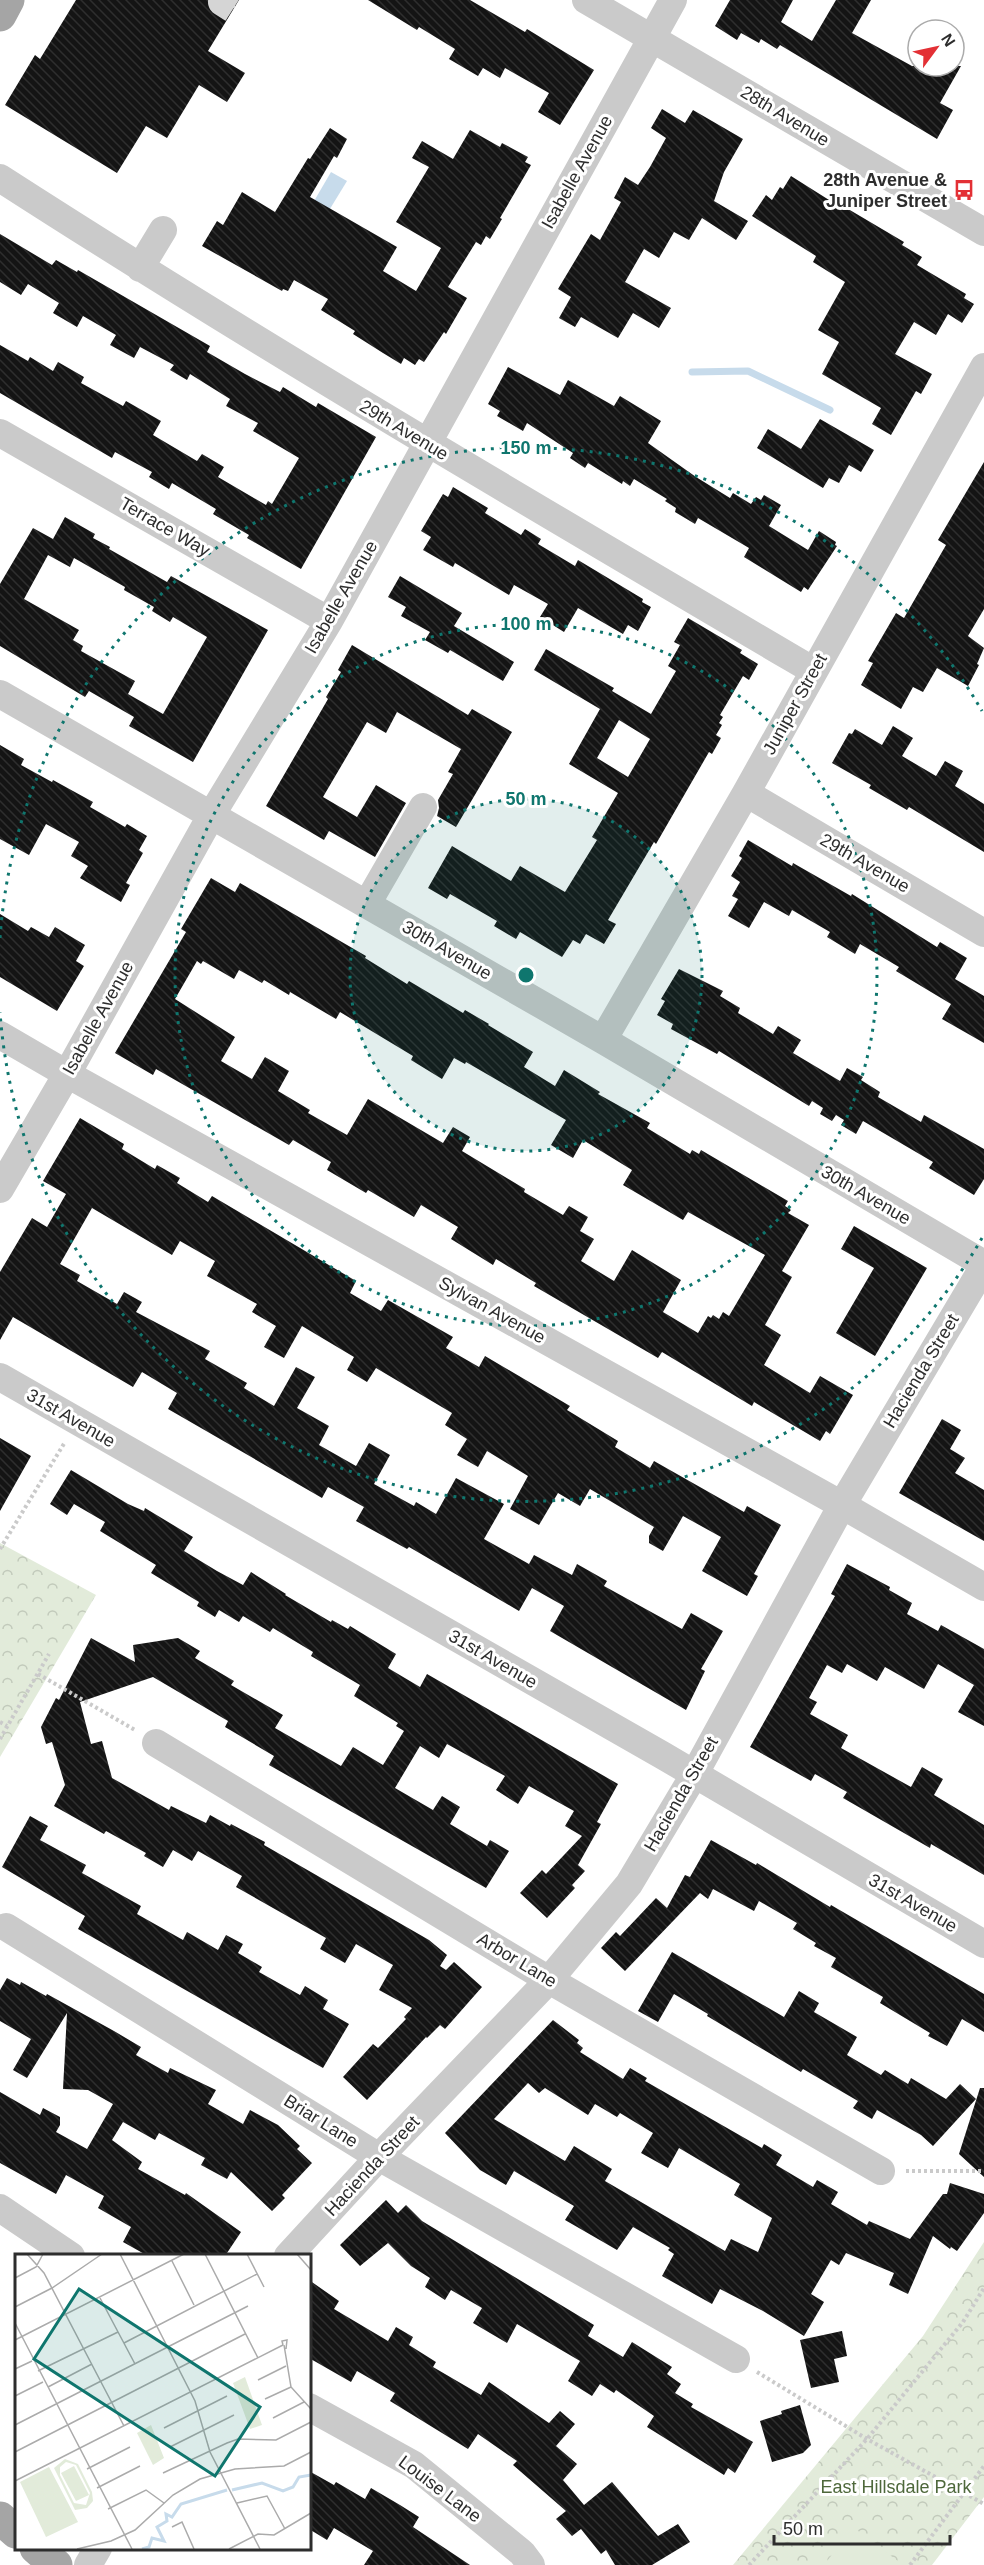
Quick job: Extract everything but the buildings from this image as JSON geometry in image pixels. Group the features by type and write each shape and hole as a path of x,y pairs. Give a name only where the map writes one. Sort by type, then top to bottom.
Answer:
{"main road":[{"path":"0,15 8,0"},
{"path":"0,2518 15,2531"},
{"path":"38,2550 56,2565"}],"street":[{"name":"28th Avenue","path":"586,0 984,232"},
{"name":"Isabelle Avenue","path":"0,1189 212,814 329,621 673,0"},
{"name":"29th Avenue","path":"0,178 140,268 426,444 814,671"},
{"path":"140,268 163,231"},
{"name":"Juniper Street","path":"603,1040 746,793 984,367"},
{"name":"Terrace Way","path":"0,433 329,621"},
{"name":"30th Avenue","path":"0,694 603,1040 984,1265"},
{"name":"29th Avenue","path":"746,793 984,933"},
{"path":"366,904 423,807"},
{"name":"Sylvan Avenue","path":"0,1035 842,1505 984,1587"},
{"name":"Hacienda Street","path":"290,2254 379,2157 549,1980 629,1884 694,1775 842,1505 984,1265"},
{"name":"31st Avenue","path":"0,1377 984,1944"},
{"name":"Arbor Lane","path":"156,1743 549,1980 881,2171"},
{"name":"Briar Lane","path":"6,1927 379,2157 736,2359"},
{"path":"0,2208 67,2254"},
{"name":"Louise Lane","path":"310,2408 414,2465 522,2553 531,2565"},
{"path":"88,2565 97,2550"}],"path":[{"path":"0,1549 77,1421"},
{"path":"0,1739 49,1654"},
{"path":"38,1674 156,1743"},
{"path":"0,1722 7,1726"},
{"path":"881,2171 984,2171"},
{"path":"749,2565 867,2439 963,2322 984,2288"},
{"path":"736,2359 867,2439 984,2504"},
{"path":"910,2565 984,2466"}],"green space":[{"path":"0,1543 96,1595 0,1757"},
{"name":"East Hillsdale Park","path":"984,2242 984,2497 932,2565 733,2565 923,2336"},
{"path":"853,2527 903,2565 824,2565"}],"water":[{"path":"331,172 347,181 325,217 310,208"}],"waterway":[{"path":"692,372 748,371 830,410"}],"tunnel":[{"path":"223,0 222,2 233,9"}],"place":[{"name":"28th Avenue & Juniper Street","path":"964,190"}]}
